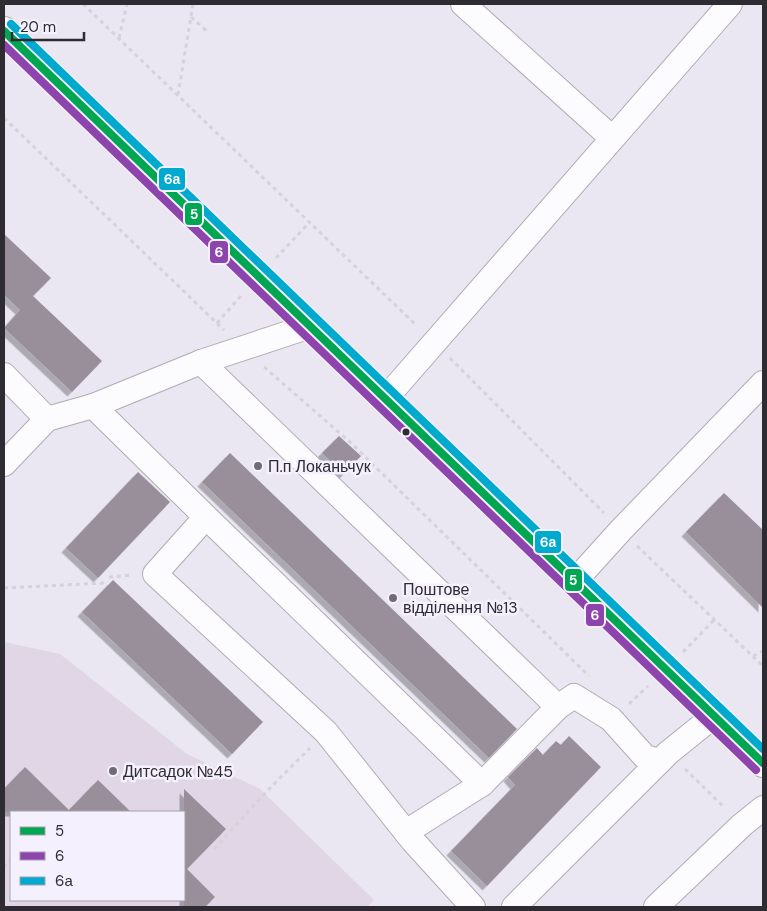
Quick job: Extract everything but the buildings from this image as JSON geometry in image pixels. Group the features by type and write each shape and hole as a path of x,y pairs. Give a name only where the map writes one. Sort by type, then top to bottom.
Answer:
{"main road":[{"path":"4,31 763,763"}],"lane":[{"path":"463,4 612,138"},
{"path":"386,398 730,4"},
{"path":"4,464 47,419 93,406 201,362 310,326"},
{"path":"201,362 558,707"},
{"path":"4,375 47,419"},
{"path":"574,582 621,530 763,384"},
{"path":"93,406 114,430 482,784"},
{"path":"206,517 155,574 326,732 406,832 473,907"},
{"path":"406,832 482,784 558,707 574,696 611,720 645,757 664,757"},
{"path":"514,907 664,757 715,715"},
{"path":"656,907 742,825 763,808"}],"path":[{"path":"119,39 127,4"},
{"path":"177,95 193,4"},
{"path":"191,17 210,33"},
{"path":"4,118 244,348 350,442 591,677"},
{"path":"4,588 104,583"},
{"path":"753,656 763,651"},
{"path":"214,849 268,790 326,732"},
{"path":"664,757 742,825"}],"shaded area":[{"name":"Дитсадок №45","path":"4,642 60,654 187,754 260,789 374,900 367,907 4,907"}],"transit line":[{"name":"6а","path":"11,24 763,749"},
{"name":"5","path":"4,31 763,763"},
{"name":"6","path":"4,45 756,770"}],"place":[{"name":"П.п Локаньчук","path":"258,466"},
{"name":"Поштове відділення №13","path":"393,598"},
{"name":"Дитсадок №45","path":"113,771"}]}
